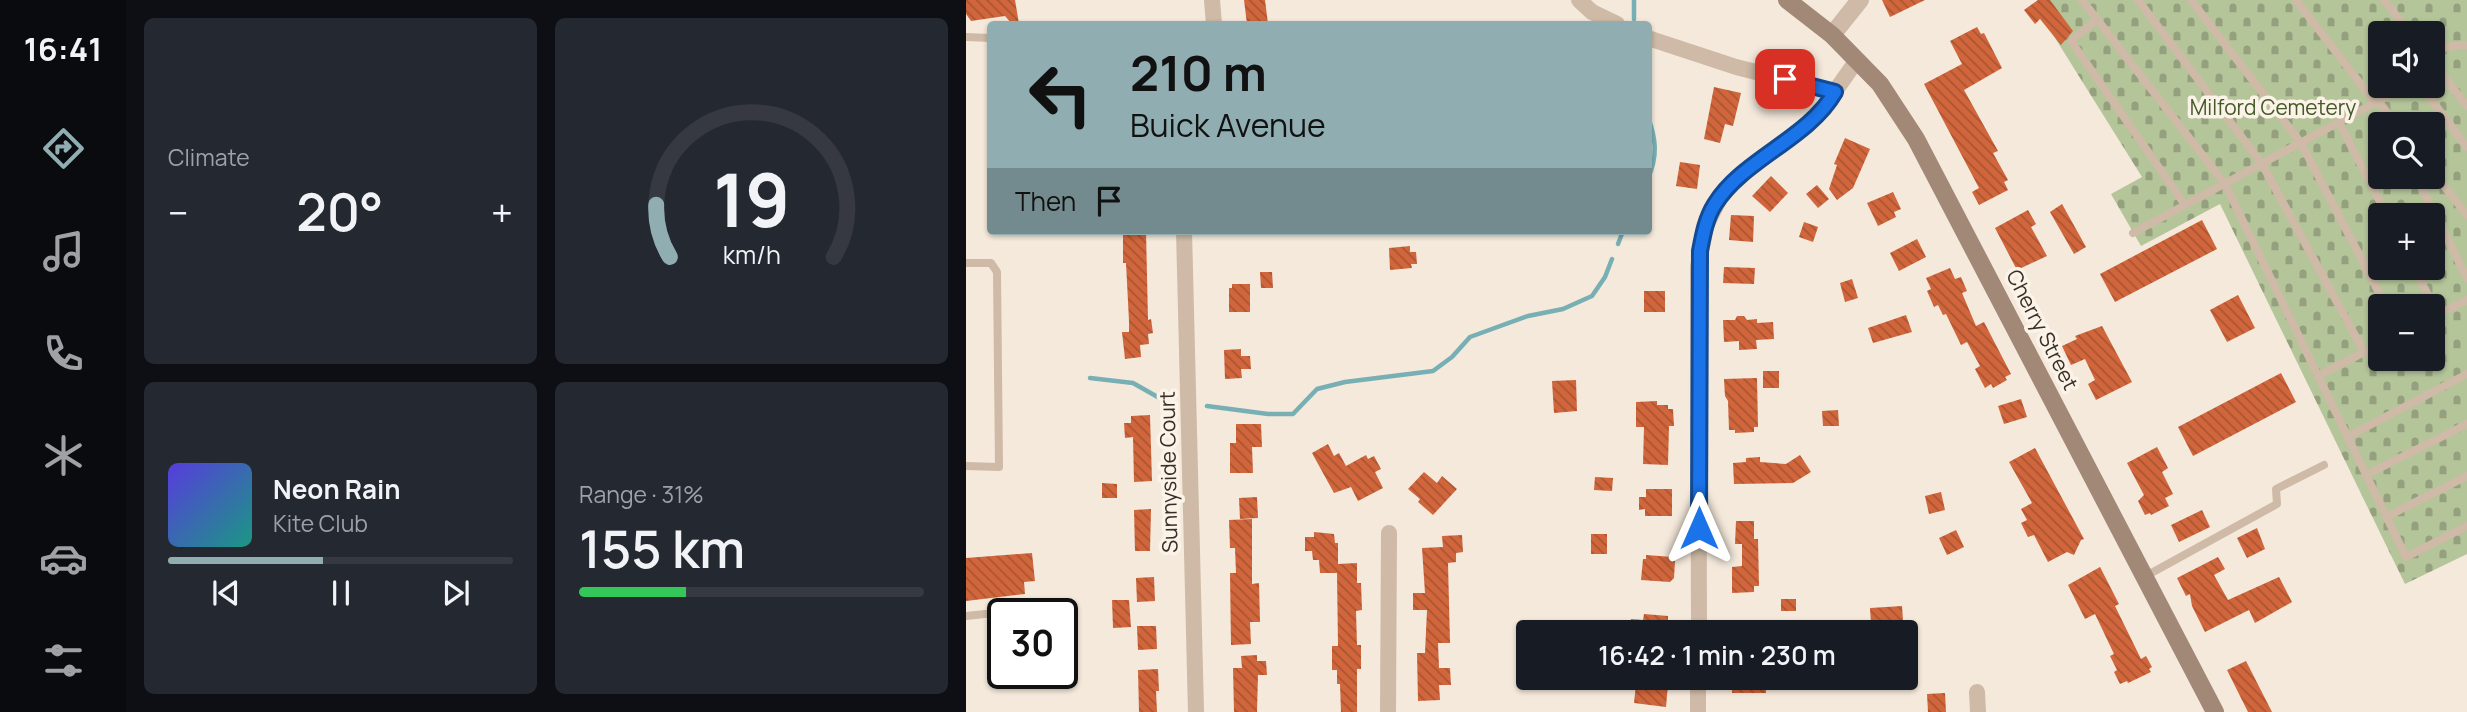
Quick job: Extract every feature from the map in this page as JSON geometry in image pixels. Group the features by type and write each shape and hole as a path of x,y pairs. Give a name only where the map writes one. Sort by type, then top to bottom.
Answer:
{"main road":[{"name":"Cherry Street","path":"1787,0 1832,35 1880,84 1916,139 2215,712"}],"street":[{"path":"1212,0 1214,21"},
{"path":"1579,0 1592,12 1611,21"},
{"path":"1832,35 1860,0"},
{"path":"1652,39 1736,67 1835,92"},
{"path":"1699,620 1698,267 1703,235 1721,196 1735,181 1819,114 1857,60"},
{"name":"Sunnyside Court","path":"1184,235 1196,712"},
{"path":"1388,712 1389,533"},
{"path":"1698,690 1698,712"},
{"path":"1977,692 1978,712"}],"lane":[{"path":"2082,0 2225,184 2406,557 2467,526"},
{"path":"2138,0 2262,164 2364,352"},
{"path":"2191,0 2301,143 2380,294"},
{"path":"2296,0 2385,112"},
{"path":"2384,0 2401,21"},
{"path":"2096,20 2071,41 2185,205"},
{"path":"966,37 987,38"},
{"path":"2445,47 2467,45"},
{"path":"2445,76 2467,106"},
{"path":"2133,233 2386,98"},
{"path":"2430,98 2467,148"},
{"path":"2377,103 2383,112"},
{"path":"2339,123 2381,203"},
{"path":"2445,187 2467,215"},
{"path":"2422,189 2467,278"},
{"path":"966,263 991,263 997,272 999,467 966,466"},
{"path":"2445,311 2467,300"},
{"path":"2318,376 2368,350"},
{"path":"2347,437 2467,374"},
{"path":"2366,475 2467,424"},
{"path":"2144,577 2277,504 2276,489 2324,465"},
{"path":"2386,517 2467,476"},
{"path":"966,616 987,614"}],"green space":[{"name":"Milford Cemetery","path":"2043,0 2467,0 2467,554 2405,584 2220,204 2141,246 2111,194 2142,177 2035,6"}],"building":[{"path":"966,0 1015,0 1018,21 1009,21 1005,16 971,21 966,14"},
{"path":"1244,0 1265,0 1268,21 1247,21"},
{"path":"1882,0 1925,0 1890,17"},
{"path":"2038,0 2050,0 2073,31 2061,45 2040,19 2035,24 2024,10"},
{"path":"1977,27 1981,34 1984,33 2002,68 1964,90 1998,151 1993,153 2008,180 2004,182 2008,190 1979,205 1972,192 1979,188 1924,84 1962,64 1950,41"},
{"path":"1714,87 1741,93 1733,126 1725,124 1720,143 1704,139"},
{"path":"1845,138 1870,149 1853,188 1837,200 1829,189 1837,165 1834,164"},
{"path":"1680,162 1700,165 1697,189 1676,186"},
{"path":"1771,176 1788,193 1770,212 1752,196"},
{"path":"1817,185 1829,199 1818,208 1806,194"},
{"path":"1893,192 1901,209 1894,212 1896,217 1878,226 1867,203"},
{"path":"2062,204 2086,247 2074,254 2050,212"},
{"path":"2028,210 2036,224 2031,227 2047,256 2017,270 1995,228"},
{"path":"1731,215 1754,216 1753,242 1729,240"},
{"path":"2202,220 2217,249 2115,302 2100,274"},
{"path":"1804,222 1818,227 1813,242 1799,237"},
{"path":"1123,235 1146,235 1148,320 1151,319 1153,333 1148,334 1149,344 1140,345 1141,357 1125,359 1122,332 1129,332 1129,321 1126,263 1123,263"},
{"path":"1917,239 1926,257 1899,271 1890,253"},
{"path":"1410,246 1410,252 1416,252 1417,264 1411,264 1412,268 1390,270 1389,248"},
{"path":"1724,267 1755,268 1754,284 1723,283"},
{"path":"1950,268 1955,279 1961,277 1967,291 1962,293 1976,326 1984,322 2011,374 2005,377 2007,380 1993,388 1991,384 1985,388 1975,369 1980,366 1967,342 1961,345 1946,314 1943,315 1938,305 1934,307 1927,291 1931,289 1926,278"},
{"path":"1260,272 1272,272 1273,288 1261,288"},
{"path":"1852,279 1858,298 1845,302 1840,283"},
{"path":"1232,284 1250,284 1250,312 1229,312 1229,288 1232,288"},
{"path":"1644,291 1665,291 1665,312 1644,312"},
{"path":"2238,295 2255,328 2227,342 2210,310"},
{"path":"1906,315 1912,332 1873,343 1868,328"},
{"path":"1737,316 1744,316 1747,320 1757,319 1757,323 1773,322 1774,339 1756,340 1757,349 1739,350 1739,341 1724,342 1723,320 1735,320"},
{"path":"2102,326 2132,382 2096,400 2088,384 2095,380 2085,359 2071,365 2062,346 2077,339 2075,336"},
{"path":"1241,349 1241,356 1250,356 1251,369 1241,369 1242,378 1225,379 1224,350"},
{"path":"1763,371 1779,371 1779,388 1763,388"},
{"path":"2281,373 2296,402 2193,456 2178,427"},
{"path":"1757,378 1758,427 1754,427 1754,432 1735,433 1735,430 1729,430 1724,379"},
{"path":"1576,380 1577,411 1554,413 1552,381"},
{"path":"2021,399 2027,417 2004,424 1998,406"},
{"path":"1657,401 1657,405 1668,405 1668,409 1673,409 1674,426 1669,426 1668,465 1643,464 1644,427 1636,427 1636,402"},
{"path":"1838,410 1839,426 1823,426 1822,411"},
{"path":"1150,415 1152,481 1134,482 1133,437 1125,438 1124,423 1131,423 1131,416"},
{"path":"1236,424 1261,424 1262,447 1252,447 1253,473 1230,473 1230,443 1236,443"},
{"path":"1328,444 1334,456 1339,453 1346,466 1366,455 1368,459 1374,456 1381,469 1375,472 1383,488 1358,501 1351,487 1334,493 1312,453"},
{"path":"2157,447 2168,468 2162,472 2173,494 2165,498 2169,506 2151,515 2145,515 2138,501 2144,495 2127,463"},
{"path":"2035,448 2084,539 2074,555 2067,552 2048,562 2034,535 2028,537 2021,523 2027,520 2021,509 2032,503 2009,462"},
{"path":"1800,455 1811,472 1793,483 1734,484 1733,463 1760,457 1760,462 1786,464"},
{"path":"1424,472 1437,483 1442,476 1457,489 1433,515 1408,489"},
{"path":"1595,477 1613,478 1612,491 1594,490"},
{"path":"1102,483 1117,484 1117,498 1102,498"},
{"path":"1646,489 1672,489 1672,516 1645,516 1645,509 1639,510 1639,497 1646,497"},
{"path":"1941,492 1945,510 1929,514 1925,496"},
{"path":"1257,497 1258,518 1240,519 1239,498"},
{"path":"1151,509 1150,551 1135,551 1134,510"},
{"path":"2202,510 2210,527 2179,542 2171,525"},
{"path":"1252,519 1252,584 1259,583 1260,622 1250,622 1251,644 1231,645 1230,573 1236,573 1235,548 1230,548 1229,520"},
{"path":"1736,521 1754,521 1754,539 1758,539 1759,586 1754,586 1754,592 1732,593 1732,567 1742,566 1742,544 1735,544"},
{"path":"2257,528 2265,549 2247,558 2237,538"},
{"path":"1956,530 1964,547 1947,555 1939,538"},
{"path":"1314,532 1334,534 1335,543 1338,543 1338,564 1357,563 1357,583 1361,583 1362,610 1356,611 1357,645 1361,645 1361,669 1357,669 1357,712 1341,712 1337,670 1332,670 1332,646 1338,646 1337,573 1320,573 1319,560 1313,560 1312,551 1305,551 1305,537 1314,537"},
{"path":"1591,534 1607,534 1607,554 1591,554"},
{"path":"1462,535 1463,552 1456,553 1456,562 1448,563 1450,643 1438,643 1439,668 1450,668 1451,685 1439,685 1440,700 1418,701 1417,653 1425,653 1427,610 1413,610 1413,593 1425,593 1422,548 1443,547 1442,536"},
{"path":"1032,553 1035,581 1024,582 1025,594 966,601 966,558"},
{"path":"1646,555 1673,557 1674,578 1670,582 1641,580 1643,559 1646,559"},
{"path":"2218,557 2225,569 2214,575 2228,600 2279,577 2292,602 2255,623 2249,610 2205,632 2192,606 2190,594 2186,596 2177,578"},
{"path":"2100,567 2119,604 2115,606 2141,659 2146,656 2152,667 2149,669 2151,672 2128,683 2127,681 2120,684 2114,672 2117,670 2110,656 2114,654 2095,614 2085,619 2068,585"},
{"path":"1154,577 1155,601 1137,602 1136,578"},
{"path":"1781,599 1796,599 1796,611 1781,611"},
{"path":"1112,600 1129,600 1131,627 1113,628"},
{"path":"1902,606 1903,620 1871,620 1870,608"},
{"path":"1644,614 1668,616 1668,620 1643,620"},
{"path":"1137,626 1156,626 1157,649 1138,650"},
{"path":"1257,655 1257,661 1266,661 1267,675 1258,675 1257,712 1234,712 1233,668 1242,668 1241,656"},
{"path":"2246,661 2272,712 2248,712 2227,670"},
{"path":"1158,669 1157,712 1139,712 1138,670"},
{"path":"1635,690 1667,690 1666,707 1634,703"},
{"path":"1732,690 1766,690 1766,693 1732,693"},
{"path":"1945,693 1946,712 1928,712 1927,694"}],"waterway":[{"path":"1634,0 1634,19"},
{"path":"1652,130 1655,148 1652,165"},
{"path":"1618,244 1621,235"},
{"path":"1207,406 1268,414 1293,414 1317,389 1345,382 1433,371 1452,357 1470,337 1528,316 1563,309 1592,296 1605,277 1612,259"},
{"path":"1090,378 1133,383 1170,404"}],"route":[{"path":"1699,528 1698,267 1703,235 1721,196 1735,181 1819,114 1835,92 1785,79"}]}
